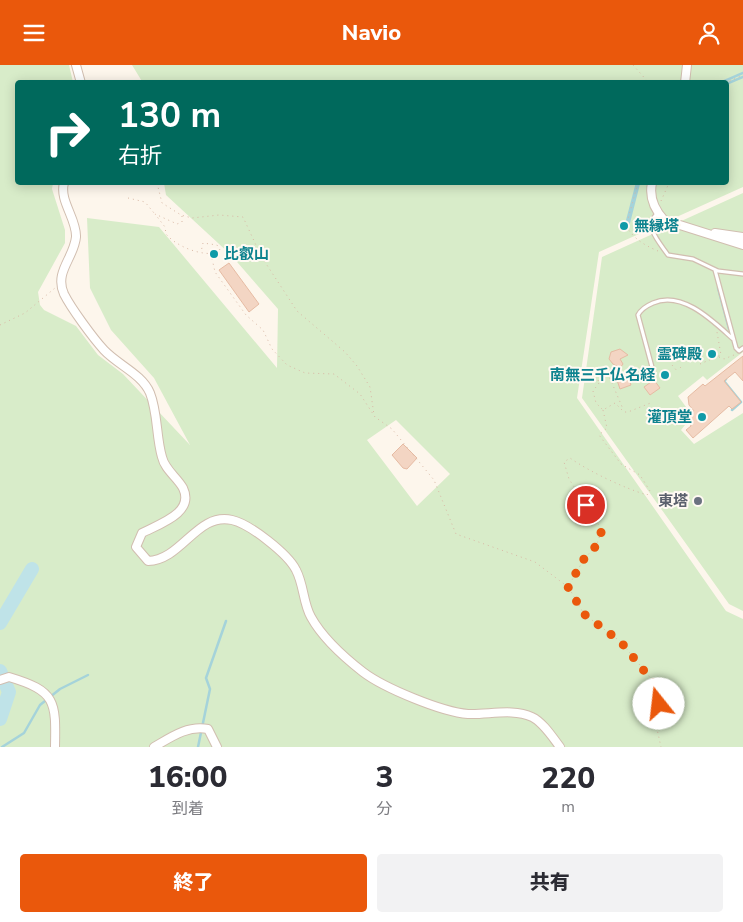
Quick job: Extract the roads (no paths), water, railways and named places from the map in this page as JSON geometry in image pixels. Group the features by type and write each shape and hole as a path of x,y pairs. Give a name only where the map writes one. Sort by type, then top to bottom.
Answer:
{"street":[{"path":"76,65 80,80"},
{"path":"685,80 687,65"},
{"path":"64,185 64,196 76,230 76,240 60,277 64,294 103,349 142,381 150,394 162,458 168,471 182,488 185,499 181,510 142,533 138,538 136,547 141,555 148,561 158,561 168,557 212,519 231,519 250,527 291,562 297,571 310,617 322,633 364,672 388,686 448,710 467,714 518,713 533,717 560,747"},
{"path":"652,185 651,198 664,220 743,245"},
{"path":"698,231 743,237"},
{"path":"0,680 9,677 46,693 53,702 56,713 55,747"},
{"path":"154,747 176,735 197,727 208,729 218,747"}],"lane":[{"path":"656,209 651,229 668,255 693,259 715,270 743,274"},
{"path":"715,270 733,339 739,351 743,348"},
{"path":"652,367 638,315 641,310 655,302 673,299 695,309 733,339"}],"waterway":[{"path":"727,80 743,73"},
{"path":"729,83 743,77"},
{"path":"626,225 636,185"},
{"path":"628,226 638,185"},
{"path":"718,288 729,329"},
{"path":"726,379 724,381 741,402 732,410"},
{"path":"0,623 32,569"},
{"path":"198,747 210,689 206,678 226,621"},
{"path":"0,671 9,692 0,719"},
{"path":"2,747 24,733 40,705 60,689 88,675"}],"place":[{"name":"無縁塔","path":"624,226"},
{"name":"比叡山","path":"214,254"},
{"name":"霊碑殿","path":"712,354"},
{"name":"南無三千仏名経","path":"665,375"},
{"name":"灌頂堂","path":"702,417"},
{"name":"東塔","path":"698,501"}]}
